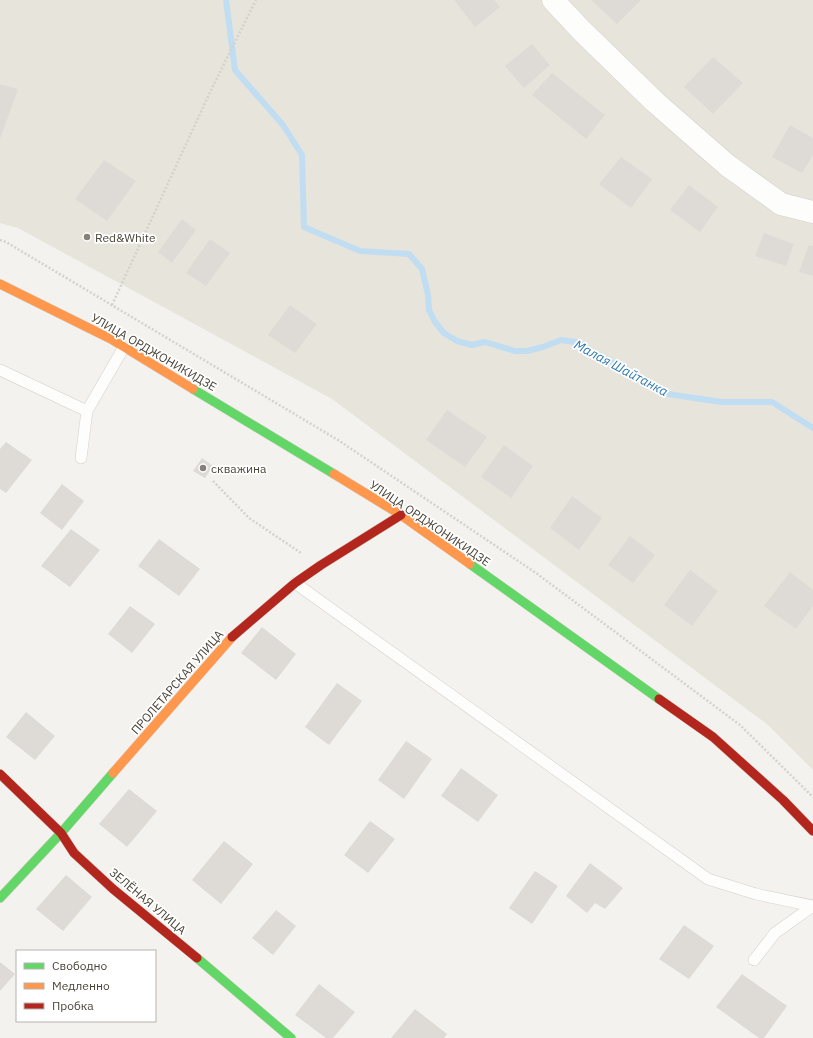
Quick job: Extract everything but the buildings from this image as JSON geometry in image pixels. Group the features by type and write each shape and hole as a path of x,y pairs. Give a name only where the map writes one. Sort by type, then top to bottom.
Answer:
{"main road":[{"name":"УЛИЦА ОРДЖОНИКИДЗЕ","path":"0,284 111,339 401,515 713,737 783,800 813,831"},
{"name":"ПРОЛЕТАРСКАЯ УЛИЦА","path":"0,898 61,833 235,633 295,583 401,515"},
{"name":"ЗЕЛЁНАЯ УЛИЦА","path":"0,774 61,833 74,853 113,889 177,941 291,1038"}],"street":[{"path":"553,0 580,30 655,102 727,165 781,204 813,212"}],"lane":[{"path":"81,458 86,411 124,347"},
{"path":"0,370 86,411"},
{"path":"295,583 708,879 756,894 813,906"},
{"path":"754,960 774,933 813,906"}],"path":[{"path":"112,305 211,90 256,0"},
{"path":"212,481 250,518 320,566"}],"shaded area":[{"path":"0,0 813,0 813,770 768,725 332,399 18,228 0,223"}],"waterway":[{"name":"Малая Шайтанка","path":"226,0 235,70 283,125 302,155 304,227 360,251 409,254 422,269 428,295 429,310 435,322 444,333 457,341 472,345 485,342 515,351 527,351 561,340 576,342 668,394 721,402 772,402 813,428"}],"traffic: fast":[{"path":"193,389 334,474"},
{"path":"470,564 659,699"},
{"path":"0,898 61,833 113,773"},
{"path":"197,958 291,1038"}],"traffic: slow":[{"path":"0,284 111,339 193,389"},
{"path":"334,474 401,515 470,564"},
{"path":"113,773 232,637"}],"traffic: jam":[{"path":"232,637 295,583 401,515"},
{"path":"659,699 713,737 783,800 813,831"},
{"path":"0,774 61,833 74,853 113,889 197,958"}],"place":[{"name":"Red&White","path":"87,237"},
{"name":"скважина","path":"203,468"}]}
